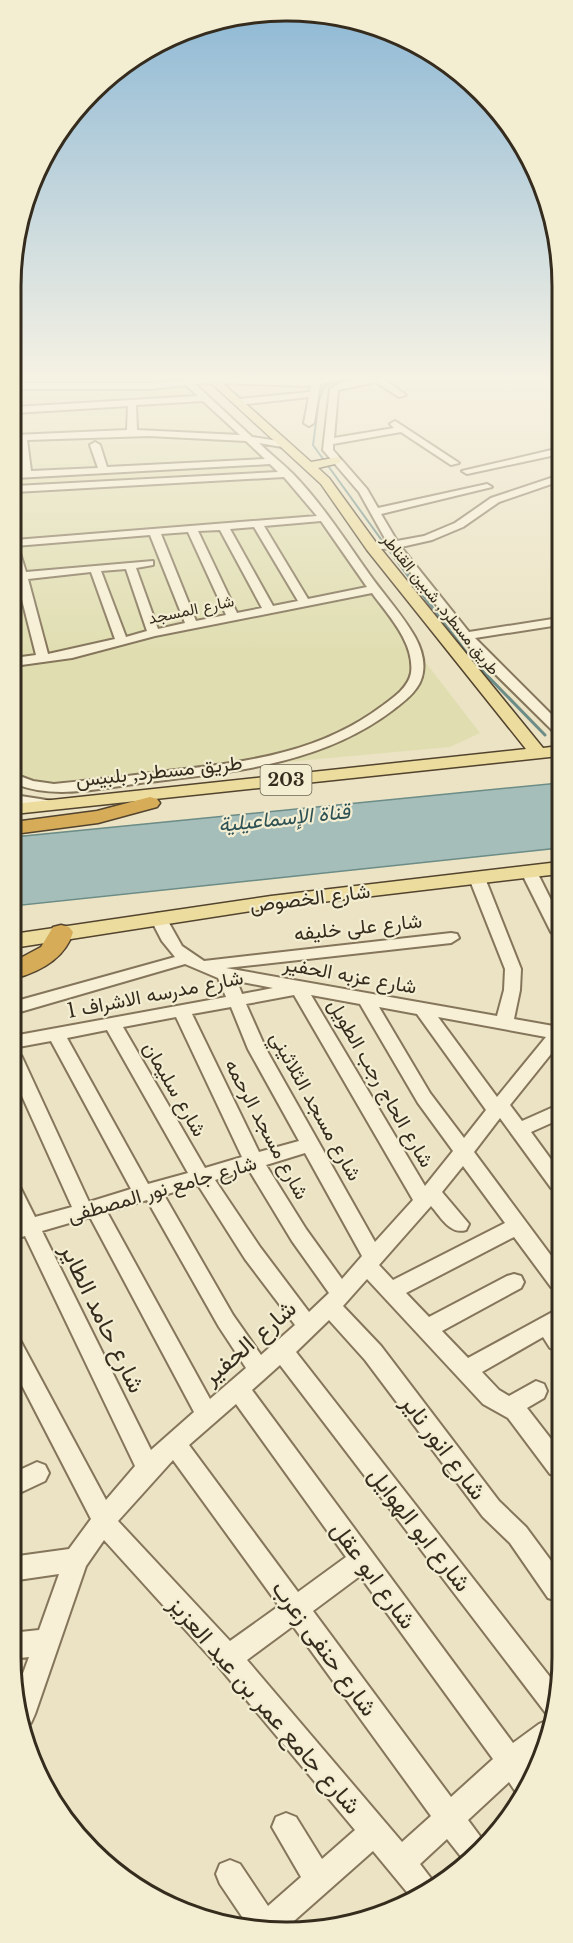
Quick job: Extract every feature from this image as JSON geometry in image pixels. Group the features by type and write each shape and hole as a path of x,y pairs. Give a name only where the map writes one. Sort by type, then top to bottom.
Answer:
{"highway":[{"path":"21,815 45,824 105,816 150,803"},
{"path":"21,966 47,955 57,944 62,932"}],"main road":[{"name":"طريق مسطرد, شبين القناطر","path":"317,470 369,542 538,753"},
{"name":"طريق مسطرد, بلبيس","path":"21,811 54,805 552,752"},
{"name":"طريق مسطرد, بلبيس","path":"21,812 150,803 552,762"},
{"name":"شارع الخصوص","path":"62,932 271,902 552,869"},
{"path":"21,933 62,932"},
{"path":"21,940 62,932"}],"street":[{"path":"25,470 26,474"},
{"path":"21,474 93,470"},
{"path":"21,782 30,786 54,788 236,767 298,754 350,734 388,708 408,690 416,678 417,656 409,637 341,539 282,470"},
{"path":"343,470 358,484 393,545 457,626 552,722"},
{"path":"467,471 473,470"},
{"path":"21,489 287,474"},
{"path":"341,539 393,545 420,540 446,531 495,500 552,481"},
{"path":"375,512 486,487"},
{"path":"21,542 325,518"},
{"path":"257,523 305,603"},
{"path":"223,526 269,610"},
{"path":"191,528 233,617"},
{"path":"154,531 192,626"},
{"path":"43,657 21,576 149,563"},
{"path":"130,565 154,633"},
{"path":"95,569 122,642"},
{"name":"شارع المسجد","path":"21,661 72,654 154,633 375,589"},
{"path":"457,626 489,621 499,630"},
{"path":"466,636 552,622"},
{"path":"529,872 552,918"},
{"path":"477,878 513,969 512,990 504,1023"},
{"path":"158,918 170,943 192,962"},
{"name":"شارع على خليفه","path":"21,1006 192,962 451,938"},
{"name":"شارع عزبه الحفير","path":"192,962 225,974 552,1032"},
{"name":"شارع مسجد الثلاثيني","path":"225,974 257,1049 311,1144 370,1262 390,1291 466,1370 503,1405 516,1411 552,1458"},
{"name":"شارع مدرسه الاشراف 1","path":"21,1041 302,988"},
{"name":"شارع الحاج رجب الطويل","path":"302,988 427,1197 459,1224"},
{"path":"366,999 424,1098 552,1273"},
{"path":"423,1009 499,1109 552,1163"},
{"name":"شارع مسجد الرحمه","path":"182,1011 254,1162 299,1235 335,1300"},
{"name":"شارع سليمان","path":"112,1024 202,1176 249,1250 308,1326"},
{"path":"56,1034 148,1192 226,1321 259,1370"},
{"name":"شارع الحفير","path":"25,1704 76,1560 104,1521 148,1468 174,1443 282,1351 335,1300 427,1197 552,1041"},
{"path":"21,1073 90,1209 207,1415"},
{"path":"519,1130 552,1115"},
{"name":"شارع جامع نور المصطفى","path":"21,1229 311,1144"},
{"path":"390,1291 517,1226"},
{"name":"شارع حامد الطاير","path":"21,1229 148,1468"},
{"path":"426,1329 514,1282"},
{"name":"شارع انور ناير","path":"335,1300 491,1509 518,1535 552,1581"},
{"path":"466,1370 552,1330"},
{"name":"شارع ابو الهوايل","path":"282,1351 549,1697"},
{"name":"شارع جامع عمر بن عبد العزيز","path":"21,1363 104,1521 228,1658 420,1885"},
{"name":"شارع ابو عقل","path":"238,1389 522,1778"},
{"path":"503,1405 536,1391"},
{"name":"شارع حنفى زعرب","path":"174,1443 471,1847"},
{"path":"21,1481 37,1473"},
{"path":"228,1658 363,1559"},
{"path":"21,1568 76,1560"},
{"path":"21,1645 47,1642"},
{"path":"401,1862 510,1762 539,1740"},
{"path":"286,1827 319,1880"},
{"path":"273,1921 374,1832"},
{"path":"230,1874 259,1920"}],"shaded area":[{"path":"21,470 277,470 480,733 450,747 21,786"}],"water":[{"name":"قناة الإسماعيلية","path":"552,784 552,849 21,905 21,836"}],"waterway":[{"path":"331,470 396,560"},
{"path":"395,558 471,659 545,735"}]}
